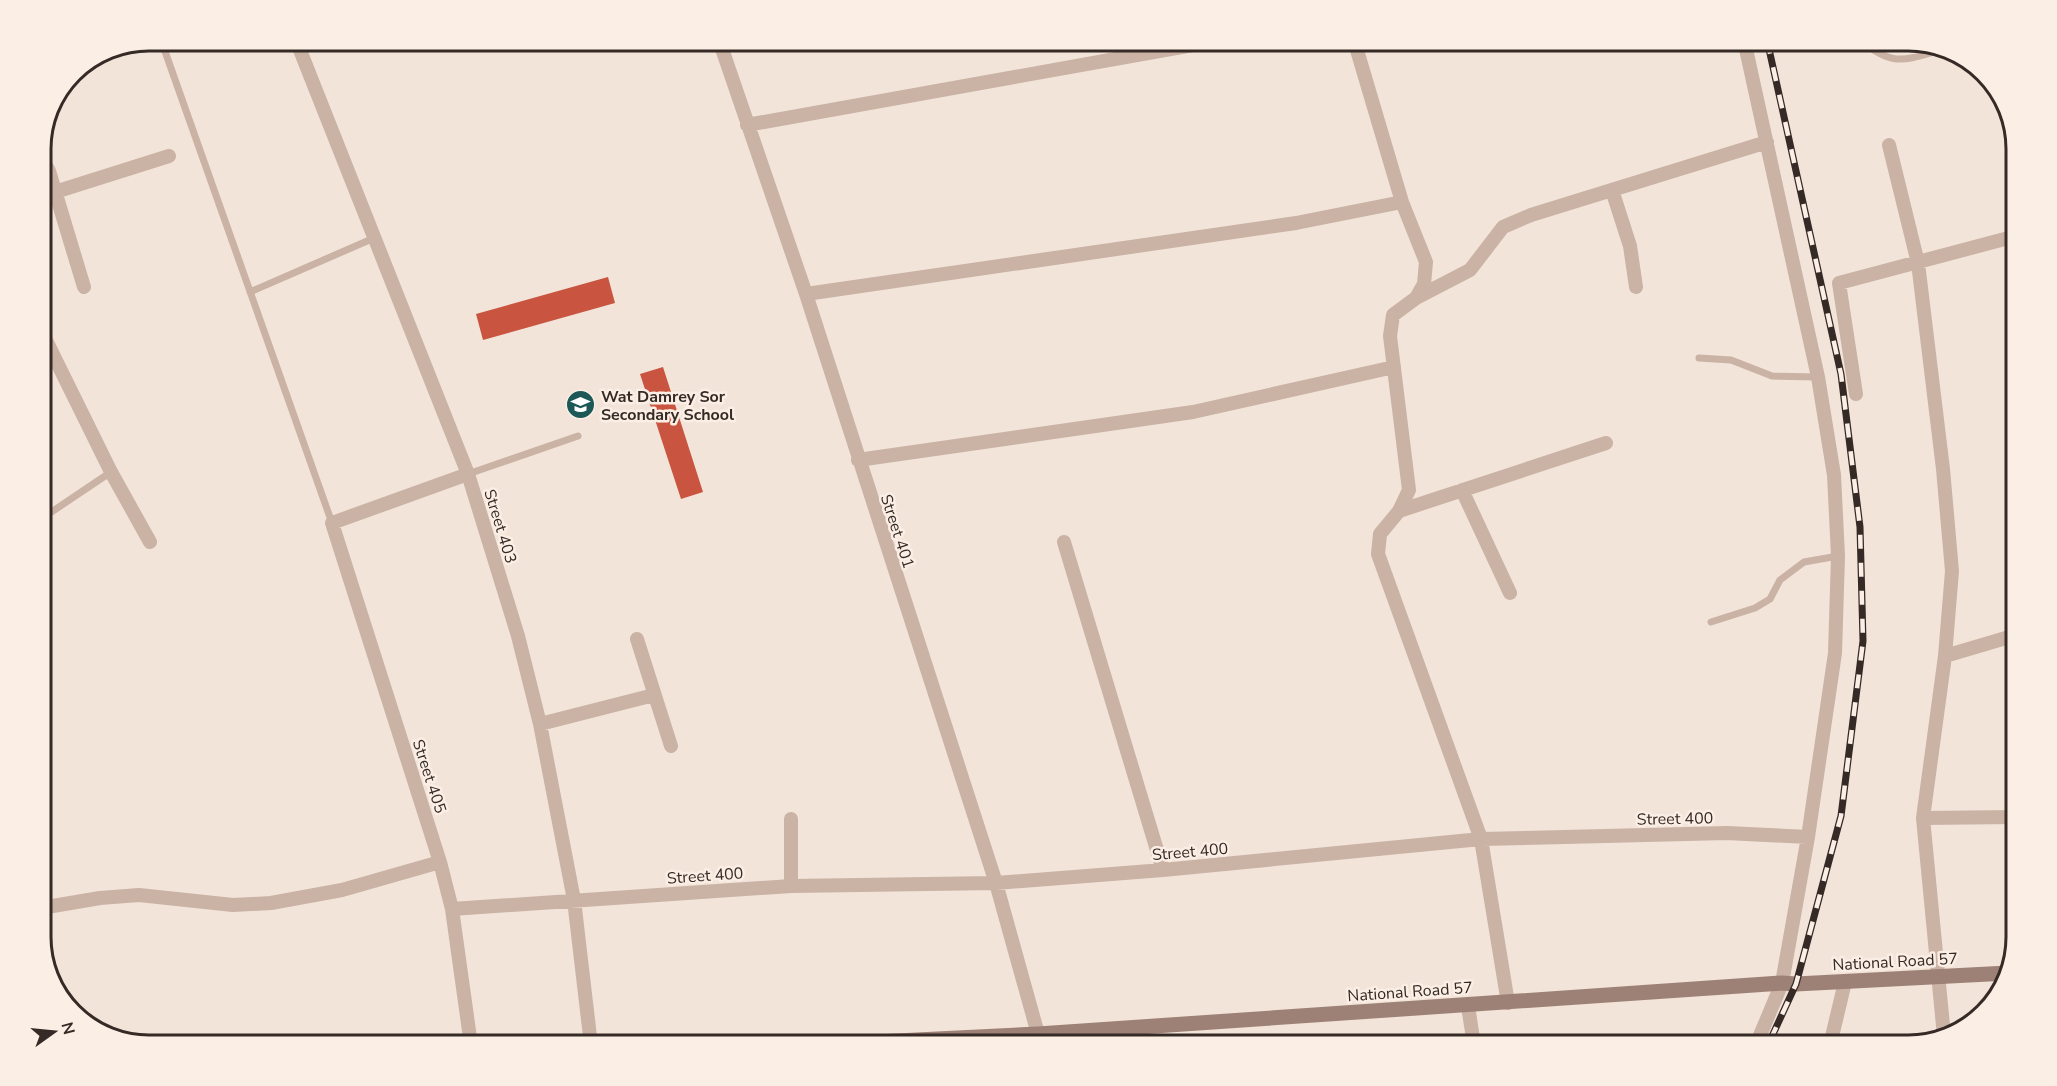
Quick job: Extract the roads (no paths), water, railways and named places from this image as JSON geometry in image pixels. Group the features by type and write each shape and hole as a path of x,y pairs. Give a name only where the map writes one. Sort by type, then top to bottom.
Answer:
{"main road":[{"name":"National Road 57","path":"1019,1035 1782,983 1999,974"}],"street":[{"name":"Street 403","path":"300,51 468,474 518,636 540,724 574,900 590,1035"},
{"name":"Street 401","path":"723,51 806,294 996,883 1038,1034"},
{"path":"747,124 1159,51"},
{"path":"1357,51 1402,202 1425,262 1424,284 1416,298"},
{"path":"1746,51 1818,377 1834,475 1838,556 1835,653 1808,837 1782,983 1761,1035"},
{"path":"1508,1003 1481,839 1378,554 1380,534 1400,511 1409,490 1390,336 1393,315 1416,298 1470,270 1503,227 1531,216 1767,142"},
{"path":"1889,145 1918,263 1943,469 1952,571 1945,656 1923,818 1943,1029"},
{"path":"55,192 169,156"},
{"path":"51,178 84,287"},
{"path":"1612,190 1630,246 1636,288"},
{"path":"806,294 1296,223 1402,202"},
{"path":"1856,394 1839,283 2006,239"},
{"path":"51,350 111,472 150,542"},
{"path":"858,460 1193,412 1394,367"},
{"path":"1400,511 1606,443"},
{"path":"332,523 468,474"},
{"path":"1462,490 1510,594"},
{"name":"Street 405","path":"332,523 440,862 452,909 469,1035"},
{"path":"1064,542 1163,870"},
{"path":"1945,656 2006,638"},
{"path":"637,639 671,747"},
{"path":"540,724 654,695"},
{"path":"1923,818 2006,817"},
{"path":"791,819 791,886"},
{"name":"Street 400","path":"452,909 791,886 996,883 1163,870 1481,839 1727,833 1808,837"},
{"path":"51,906 100,898 139,896 233,905 271,903 342,890 440,862"},
{"path":"1833,1035 1845,982"},
{"path":"1468,1005 1472,1035"}],"lane":[{"path":"165,51 332,523"},
{"path":"1874,51 1892,60 1907,60 1929,53"},
{"path":"250,292 374,238"},
{"path":"1699,358 1731,360 1772,376 1818,377"},
{"path":"468,474 578,436"},
{"path":"51,512 111,472"},
{"path":"1711,622 1755,608 1770,599 1780,580 1804,562 1838,556"}],"railway":[{"path":"1769,51 1841,374 1860,527 1863,641 1841,816 1796,984 1773,1035"}],"place":[{"name":"Wat Damrey Sor Secondary School","path":"580,405"}]}
